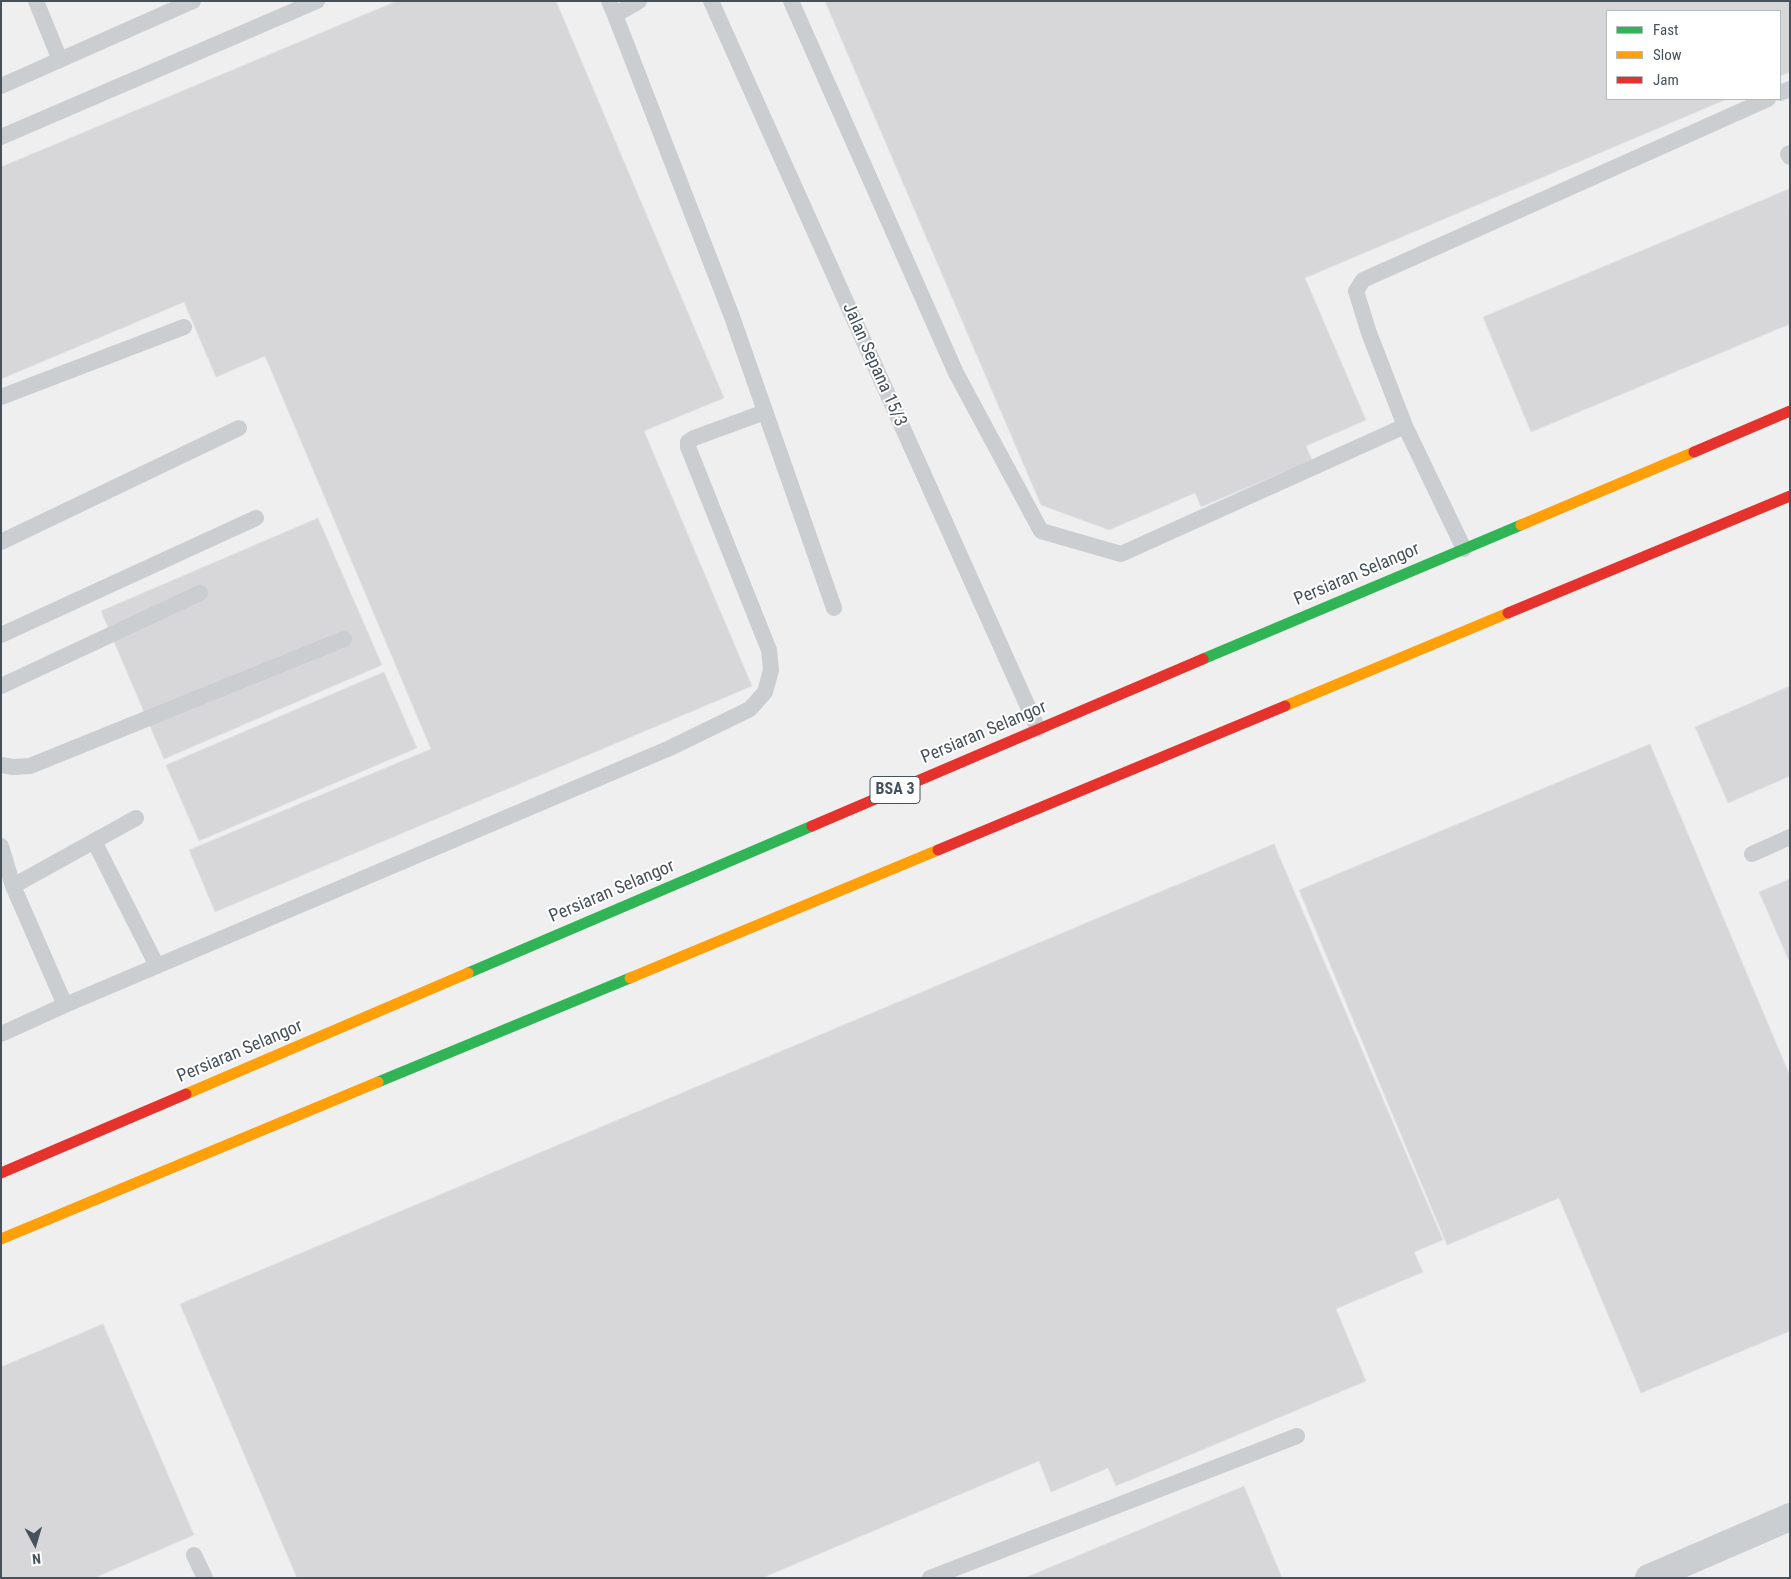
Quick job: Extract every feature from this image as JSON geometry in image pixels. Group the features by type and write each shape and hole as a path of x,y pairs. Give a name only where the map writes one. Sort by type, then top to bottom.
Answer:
{"main road":[{"name":"Persiaran Selangor","path":"1,1173 1038,729 1790,411"},
{"path":"1,1239 1790,496"}],"street":[{"path":"1648,1578 1790,1517"}],"lane":[{"path":"36,1 60,60"},
{"path":"1,86 193,1"},
{"path":"1,137 317,1"},
{"path":"639,1 612,8 731,314 834,608"},
{"name":"Jalan Sepana 15/3","path":"711,1 1038,729"},
{"path":"791,1 956,373 1041,531 1121,554 1405,426"},
{"path":"1464,549 1405,426 1369,333 1356,292 1363,280 1766,100"},
{"path":"1790,153 1788,154 1790,158"},
{"path":"1,397 184,327"},
{"path":"1,1034 670,748 750,709 765,692 771,670 769,650 688,442 694,438 765,412"},
{"path":"1,542 239,428"},
{"path":"1,635 256,518"},
{"path":"1,686 200,593"},
{"path":"1,765 13,767 30,766 344,639"},
{"path":"13,886 136,818"},
{"path":"1752,854 1790,837"},
{"path":"94,841 157,966"},
{"path":"1,846 13,886 66,1005"},
{"path":"930,1578 1297,1436"},
{"path":"194,1555 205,1578"}],"building":[{"path":"397,1 556,1 724,398 644,431 752,686 215,912 189,850 431,749 265,356 216,377 184,302 1,379 1,167"},
{"path":"825,1 1790,1 1790,72 1781,76 1781,10 1606,10 1606,100 1725,100 1305,278 1366,420 1306,446 1312,460 1201,507 1195,493 1109,530 1041,505"},
{"path":"1789,189 1790,324 1531,432 1483,317"},
{"path":"318,518 382,665 164,759 101,611"},
{"path":"384,672 417,748 199,841 166,765"},
{"path":"1790,686 1790,776 1728,803 1695,727"},
{"path":"1650,744 1790,1076 1790,1331 1641,1393 1559,1198 1447,1245 1299,890"},
{"path":"1274,844 1443,1240 1414,1252 1423,1272 1336,1309 1366,1381 1116,1486 1108,1468 1051,1492 1039,1461 762,1578 297,1578 180,1304"},
{"path":"1790,879 1790,963 1759,892"},
{"path":"103,1324 194,1535 94,1578 1,1578 1,1367"},
{"path":"1244,1486 1282,1578 1027,1578 1027,1577"}],"traffic: fast":[{"path":"1203,659 1521,525"},
{"path":"468,973 812,826"},
{"path":"378,1082 630,978"}],"traffic: slow":[{"path":"1521,525 1694,452"},
{"path":"1285,706 1508,613"},
{"path":"630,978 938,850"},
{"path":"186,1094 468,973"},
{"path":"1,1239 378,1082"}],"traffic: jam":[{"path":"1694,452 1790,411"},
{"path":"1508,613 1790,496"},
{"path":"812,826 1203,659"},
{"path":"938,850 1285,706"},
{"path":"1,1173 186,1094"}]}
